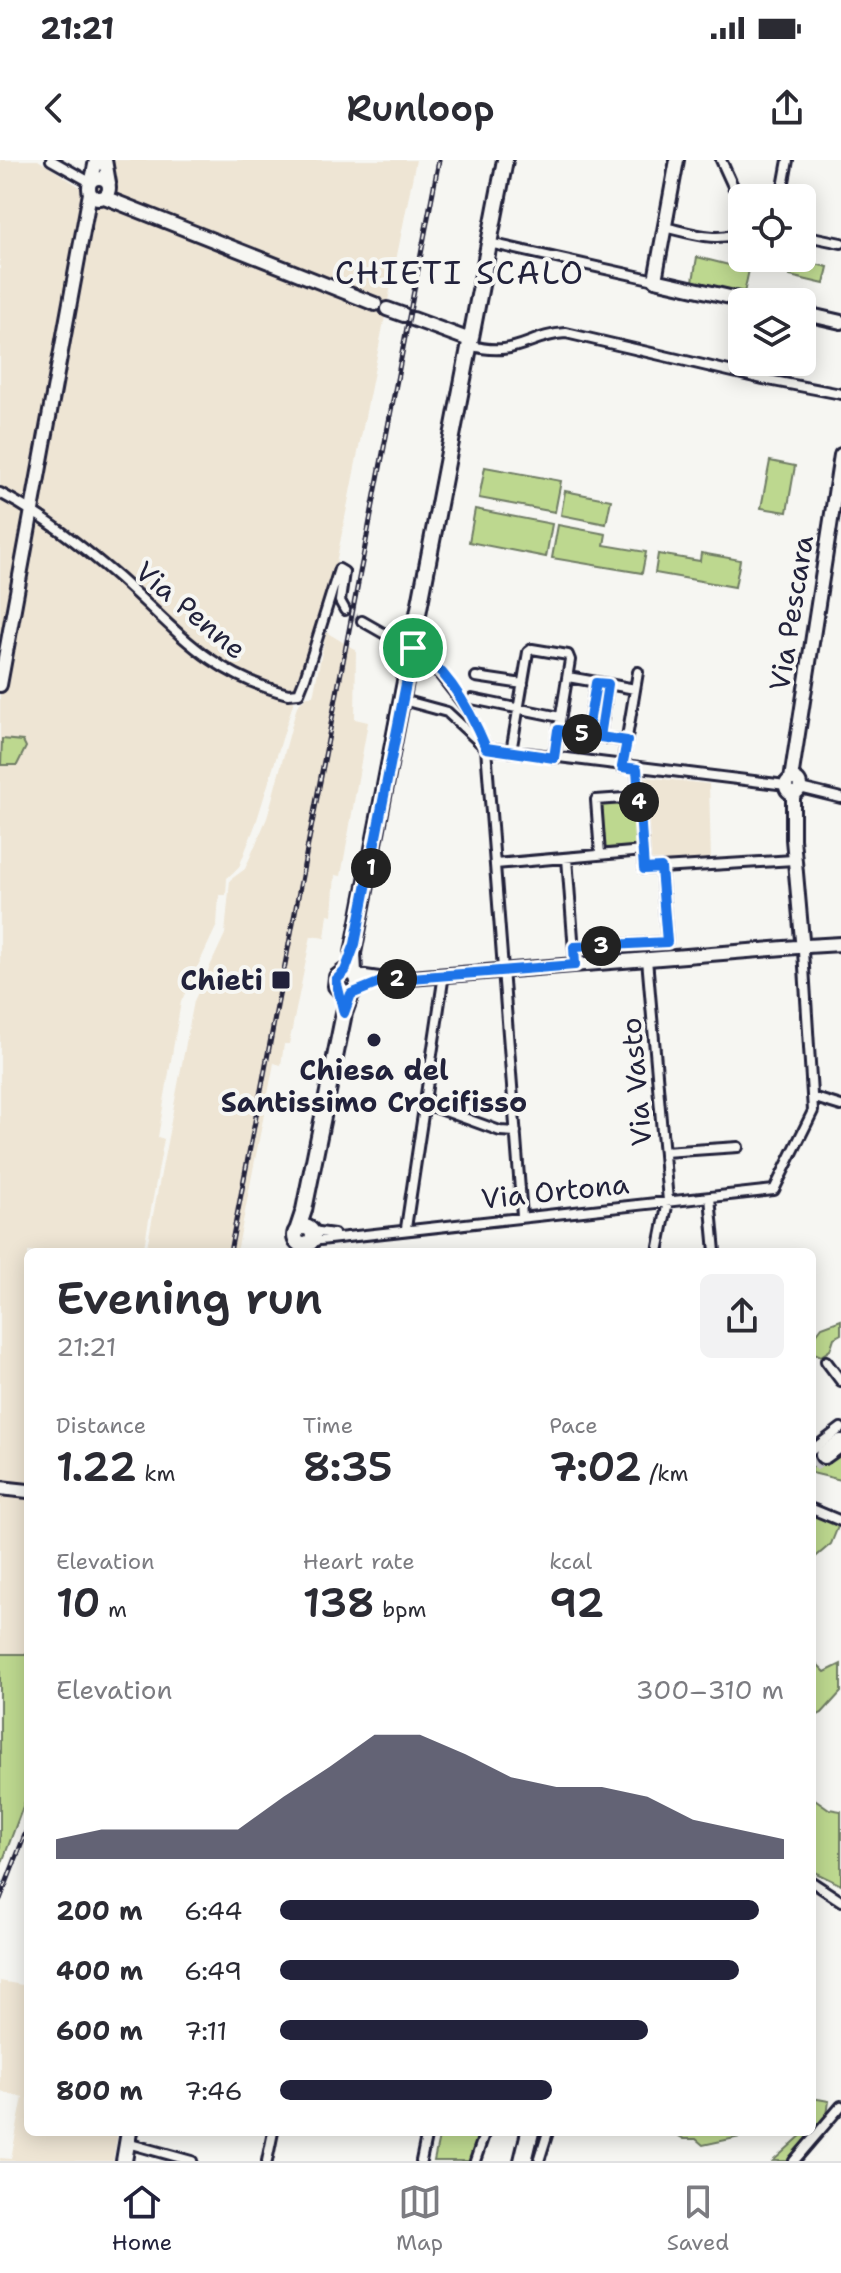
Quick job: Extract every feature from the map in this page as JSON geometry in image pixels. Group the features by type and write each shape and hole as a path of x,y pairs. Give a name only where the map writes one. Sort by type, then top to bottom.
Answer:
{"highway":[{"path":"818,1453 841,1443"},
{"path":"523,2161 529,2136"}],"main road":[{"path":"303,1240 304,1210 505,160"},
{"path":"124,2161 128,2138"}],"street":[{"path":"51,160 88,185 106,191 138,210 469,343 501,351 532,344 551,334 566,333 841,394"},
{"path":"0,685 86,228 88,185 96,160"},
{"path":"86,228 106,191 105,160"},
{"path":"655,280 677,160"},
{"path":"721,160 732,184"},
{"path":"784,184 788,160"},
{"path":"88,185 100,177 106,191"},
{"path":"664,227 728,235"},
{"path":"816,238 841,244"},
{"path":"489,243 728,297"},
{"path":"816,316 841,322"},
{"name":"Via Pescara","path":"802,946 794,860 792,786 841,455"},
{"name":"Via Penne","path":"0,493 32,509 117,577 208,659 229,674 288,694 299,693 339,569 344,572 340,601 345,610"},
{"path":"362,621 427,658 460,698 486,748 522,1216"},
{"path":"511,752 532,649 568,655 570,660 554,758"},
{"path":"622,767 638,672"},
{"path":"476,677 523,684"},
{"path":"568,677 635,689"},
{"path":"587,735 596,683"},
{"path":"600,737 608,684"},
{"path":"472,699 560,717"},
{"path":"403,700 447,712 486,748 792,786 840,798"},
{"path":"558,730 627,741"},
{"path":"637,769 644,869 794,860"},
{"path":"600,854 596,800 639,797"},
{"path":"495,864 643,851"},
{"path":"567,858 575,965"},
{"path":"574,947 667,942 661,868"},
{"path":"348,982 841,944"},
{"path":"802,946 812,1097 841,1106"},
{"name":"Via Vasto","path":"647,959 668,1201 659,1248"},
{"path":"406,1228 444,974"},
{"name":"Via Ortona","path":"303,1240 774,1190 813,1111 812,1097"},
{"path":"423,1103 500,1131 516,1132"},
{"path":"664,1152 738,1147"},
{"path":"710,1197 715,1248"},
{"path":"826,1361 841,1381"},
{"path":"818,1453 841,1428"},
{"path":"0,1488 24,1491"},
{"path":"816,1511 841,1521"},
{"path":"816,1885 841,1901"},
{"path":"816,2135 841,2106"},
{"path":"267,2161 272,2136"},
{"path":"421,2161 426,2136"},
{"path":"475,2161 484,2136"},
{"path":"539,2161 547,2136"},
{"path":"794,2161 815,2136"},
{"path":"128,2138 192,2161"}],"shaded area":[{"path":"0,160 38,160 96,197 104,160 416,160 335,568 256,823 239,867 227,878 226,895 219,895 217,925 181,1002 158,1137 164,1139 144,1248 24,1248 24,1804 0,1868"},
{"path":"326,632 356,650 355,719 368,722 341,876 335,875 332,915 328,914 325,938 311,936 289,1044 284,1044 281,1065 274,1063 238,1248 147,1248 194,1001 225,934 230,880 245,869 267,818 297,706 307,696 313,696"},
{"path":"645,777 709,784 711,860 650,863"},
{"path":"0,1981 24,1985 24,2136 117,2136 113,2161 0,2161 0,2158 11,2159 23,2097 2,2092 0,2099"}],"green space":[{"path":"697,257 728,265 728,272 749,272 745,288 728,289 693,281"},
{"path":"816,264 828,267 824,284 790,276 791,272 816,272"},
{"path":"770,461 795,466 787,512 761,508"},
{"path":"485,467 561,481 555,512 479,498"},
{"path":"565,491 611,500 606,524 561,515"},
{"path":"475,509 552,524 546,557 469,542"},
{"path":"558,525 606,534 604,545 646,552 642,573 552,558"},
{"path":"701,553 740,560 735,587 655,573 658,554 700,561"},
{"path":"2,739 23,741 26,747 17,765 1,765"},
{"path":"635,803 637,847 602,848 600,804"},
{"path":"841,1320 841,1334 834,1338 830,1350 821,1356 816,1354 816,1335 822,1327"},
{"path":"841,1449 841,1480 816,1474 816,1465"},
{"path":"816,1514 839,1524 831,1544 816,1557"},
{"path":"0,1654 24,1654 24,1804 0,1868"},
{"path":"816,1663 825,1672 841,1664 841,1692 816,1716 816,1684"},
{"path":"816,1800 829,1809 841,1811 841,1885 816,1873"},
{"path":"816,2099 829,2101 827,2115 816,2128"},
{"path":"439,2136 478,2136 470,2161 434,2161"},
{"path":"679,2136 745,2136 703,2145 696,2139"},
{"path":"801,2136 810,2136 789,2161 773,2161"}],"tunnel":[{"path":"345,610 362,621"},
{"path":"816,1461 824,1455"}],"railway":[{"path":"231,1248 439,160"},
{"path":"0,1899 24,1837"}],"place":[{"name":"Chieti","path":"281,980"},
{"name":"Chiesa del Santissimo Crocifisso","path":"374,1040"}],"district":[{"name":"CHIETI SCALO","path":"460,272"}],"route":[{"path":"413,648 427,658 460,698 486,748 554,758 558,730 587,735 596,683 608,684 600,737 627,741 622,767 637,769 644,869 661,868 667,942 574,947 575,965 386,980 356,990 351,994 344,1013 336,980 345,971 353,953 413,648"}]}
